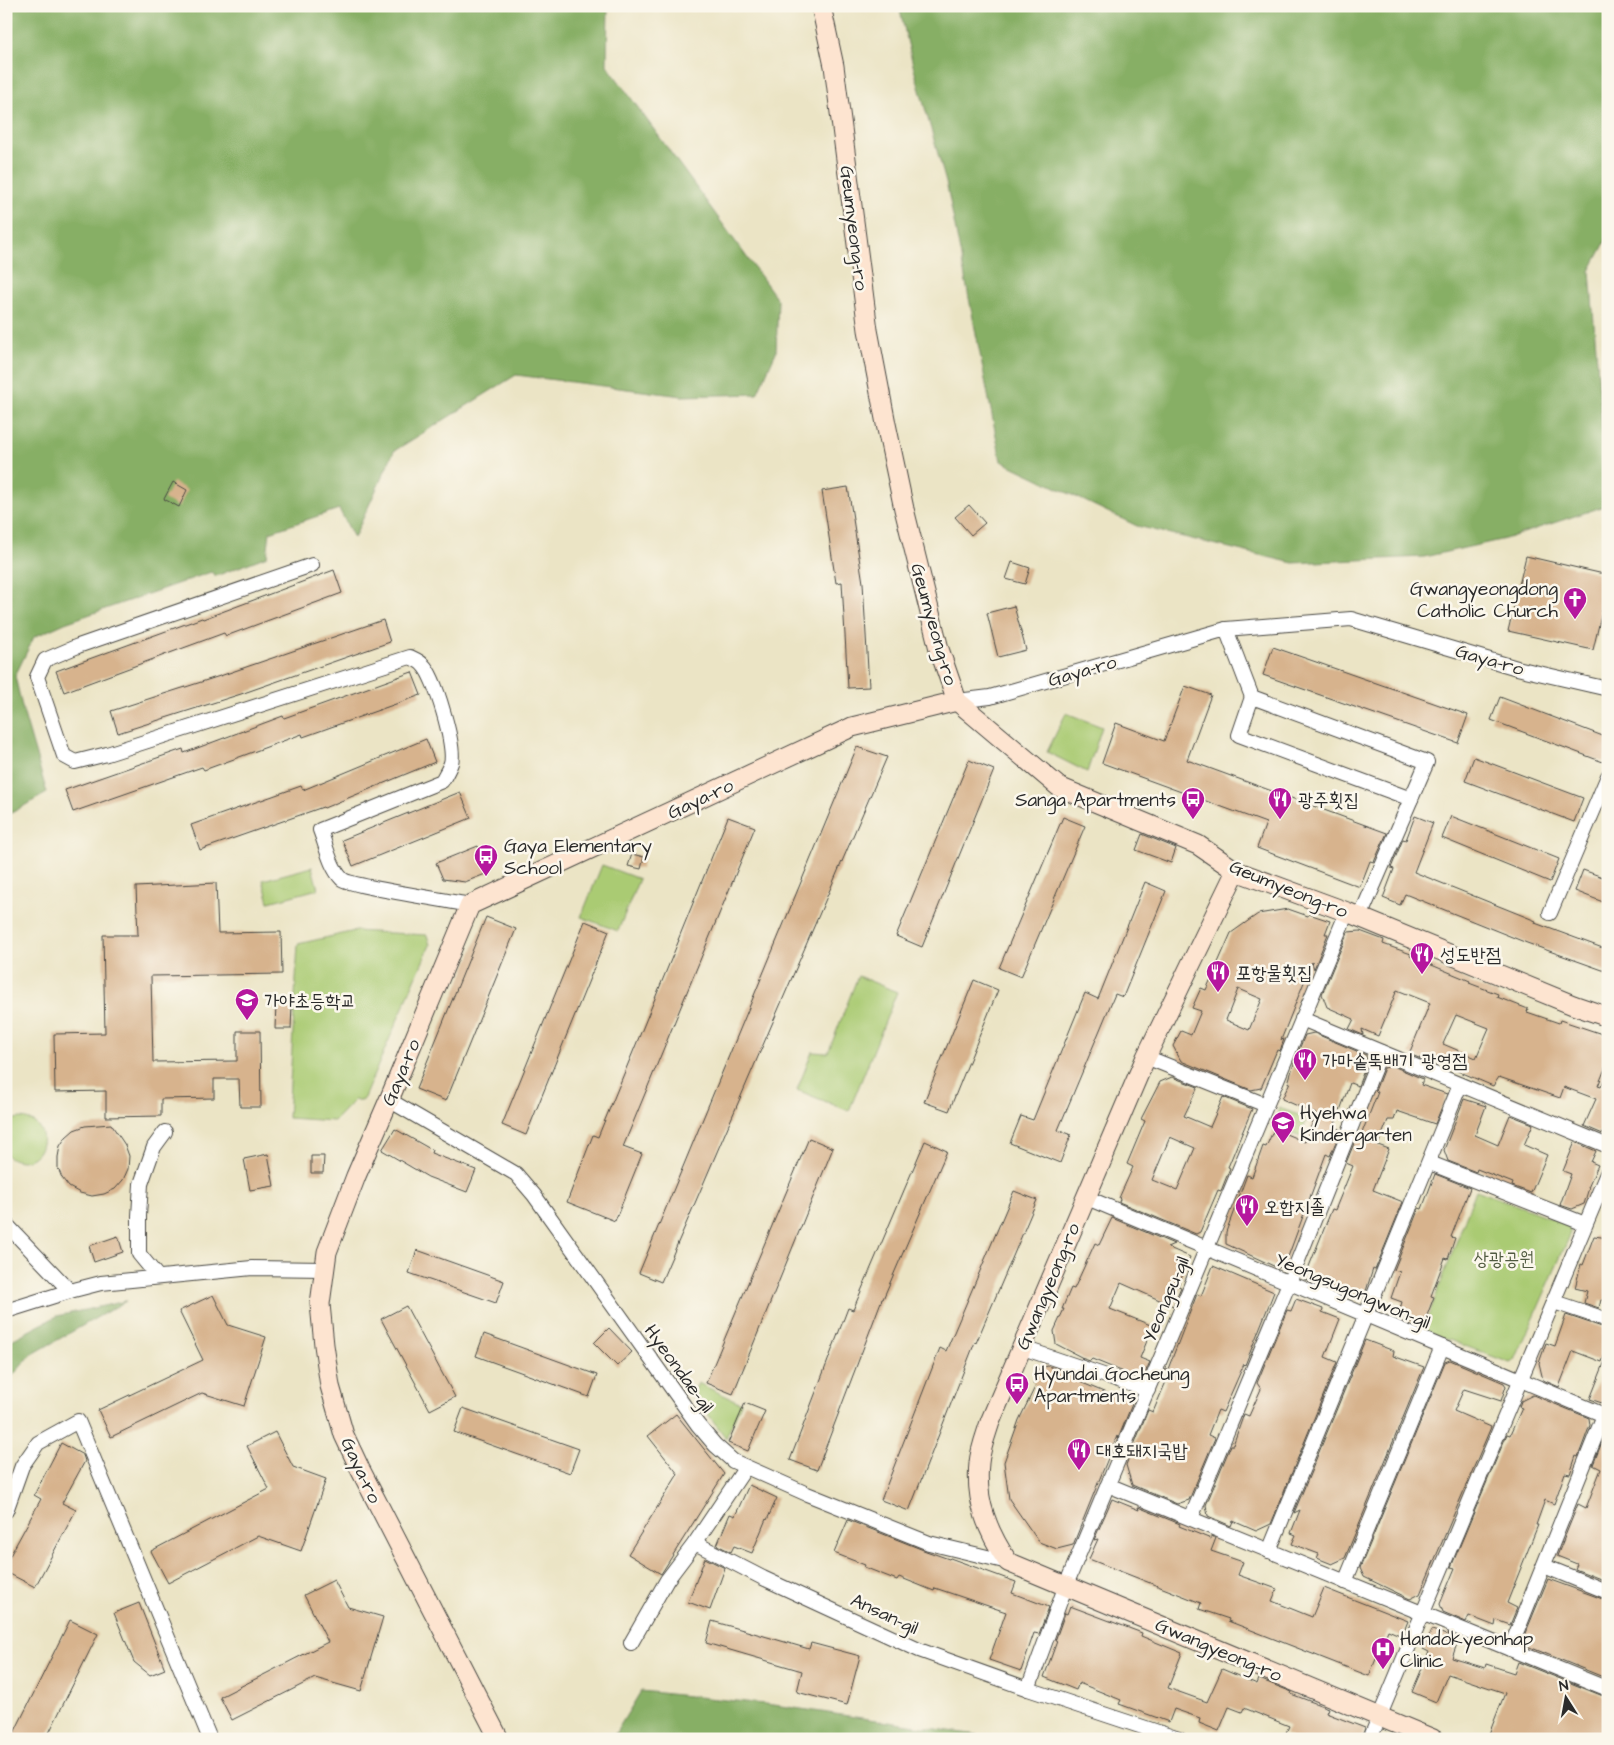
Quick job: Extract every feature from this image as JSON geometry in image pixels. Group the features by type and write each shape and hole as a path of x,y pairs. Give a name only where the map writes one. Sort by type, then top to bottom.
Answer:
{"street":[{"name":"Geumyeong-ro","path":"821,6 834,66 868,330 886,424 904,509 939,649 957,701 1058,787 1198,845 1236,870 1354,914 1573,1005 1608,1017"},
{"path":"312,565 78,646 45,660 37,677 64,756 75,762 107,754 410,657 424,665 430,675 452,743 451,763 442,780 320,830 333,866 343,880 470,905"},
{"name":"Gaya-ro","path":"499,1739 344,1435 330,1386 320,1304 327,1252 333,1235 470,905 852,727 957,701 990,697 1226,629 1351,619 1517,668 1608,689"},
{"path":"1226,629 1252,697 1239,735 1411,799"},
{"name":"Yeongsu-gil","path":"1028,1689 1066,1585 1302,1019 1428,762 1252,697"},
{"path":"1550,912 1608,776"},
{"name":"Gwangyeong-ro","path":"1236,870 1146,1057 1020,1347 990,1422 979,1463 980,1501 993,1538 1008,1562 1433,1739"},
{"path":"1302,1019 1608,1146"},
{"path":"1191,1518 1289,1283 1381,1052"},
{"path":"1146,1057 1266,1105"},
{"path":"1269,1551 1430,1163 1460,1085"},
{"name":"Hyeondae-gil","path":"389,1100 516,1174 534,1195 698,1425 734,1461 807,1494 929,1543 1008,1562"},
{"path":"158,1277 139,1254 139,1216 141,1184 154,1147 166,1132"},
{"path":"1430,1163 1585,1224"},
{"path":"1370,1739 1608,1171"},
{"name":"Yeongsugongwon-gil","path":"1085,1197 1606,1415"},
{"path":"6,1224 70,1291"},
{"path":"6,1311 101,1283 252,1268 325,1270"},
{"path":"1554,1302 1608,1320"},
{"path":"1020,1347 1148,1390"},
{"path":"1345,1582 1442,1347"},
{"path":"1510,1649 1606,1415"},
{"path":"6,1511 22,1466 38,1443 78,1421 210,1739"},
{"path":"631,1643 667,1580 695,1543 746,1467"},
{"path":"1108,1485 1608,1689"},
{"name":"Ansan-gil","path":"695,1543 763,1578 919,1650 1028,1689 1179,1739"},
{"path":"1544,1566 1608,1592"}],"green space":[{"path":"6,6 608,6 607,65 778,300 776,352 757,394 682,396 516,375 394,451 354,538 339,509 270,532 267,556 216,576 211,572 65,623 34,637 15,676 23,711 47,793 6,816"},
{"path":"899,6 1608,6 1608,237 1590,271 1608,505 1505,539 1424,557 1293,563 1137,526 1001,461 947,186 914,69"},
{"path":"1066,713 1102,727 1087,772 1047,752"},
{"path":"602,865 639,879 618,931 581,917"},
{"path":"312,867 318,889 269,902 263,880"},
{"path":"355,931 427,935 430,945 363,1100 354,1100 334,1121 288,1118 298,944"},
{"path":"858,976 897,992 849,1111 797,1090 812,1052 828,1053"},
{"path":"1279,1108 1307,1118 1301,1137 1272,1127"},
{"path":"21,1118 33,1122 40,1129 43,1138 41,1147 36,1155 28,1160 18,1161 6,1155 6,1125 14,1119"},
{"name":"상광공원","path":"1476,1190 1570,1225 1571,1233 1515,1360 1510,1363 1423,1330"},
{"path":"126,1301 31,1355 6,1383 6,1343 57,1316"},
{"path":"698,1383 741,1403 726,1438 693,1394"},
{"path":"641,1691 774,1705 1004,1739 612,1739"}],"building":[{"path":"173,482 187,490 179,507 164,499"},
{"path":"848,487 863,583 869,687 848,688 842,582 836,583 822,491"},
{"path":"969,505 985,523 971,535 955,517"},
{"path":"1526,556 1608,575 1608,586 1593,650 1508,631"},
{"path":"1012,562 1030,568 1025,584 1006,579"},
{"path":"334,570 342,593 226,636 224,633 64,692 56,671"},
{"path":"1014,606 1026,650 998,657 987,613"},
{"path":"383,620 390,642 241,694 118,733 111,711"},
{"path":"1273,647 1468,715 1458,743 1263,675"},
{"path":"412,672 421,695 303,737 302,734 204,770 202,767 73,812 65,790 183,749 184,753 283,716 284,718"},
{"path":"1185,686 1211,695 1187,760 1387,833 1374,862 1370,861 1360,887 1257,848 1266,823 1102,763 1116,723 1164,741"},
{"path":"1500,697 1608,738 1608,749 1603,762 1491,720"},
{"path":"426,739 435,762 324,808 200,850 191,825 301,786 303,790"},
{"path":"857,747 887,757 661,1282 639,1273"},
{"path":"1474,757 1583,798 1574,822 1465,781"},
{"path":"969,760 994,770 922,947 896,936"},
{"path":"460,792 471,818 353,866 342,840"},
{"path":"1415,816 1433,823 1414,872 1536,921 1535,923 1608,950 1608,972 1527,943 1405,894 1400,905 1383,898 1394,869 1391,868 1403,839 1406,840"},
{"path":"1451,816 1559,859 1550,882 1442,838"},
{"path":"728,817 755,827 623,1147 642,1154 615,1221 567,1202 593,1135 598,1137"},
{"path":"1063,817 1085,826 1021,977 999,968"},
{"path":"1142,834 1176,848 1171,863 1136,850"},
{"path":"478,846 488,873 465,882 443,879 436,863"},
{"path":"632,854 644,857 641,869 628,866"},
{"path":"1583,870 1608,879 1608,904 1575,891"},
{"path":"1145,882 1166,891 1123,997 1115,994 1058,1130 1071,1135 1060,1163 1010,1143 1021,1116 1033,1120 1085,993 1098,999"},
{"path":"216,883 218,933 281,932 282,974 151,976 153,1062 237,1061 237,1031 260,1031 261,1107 240,1107 239,1079 214,1079 214,1098 161,1099 161,1116 106,1117 106,1091 55,1092 54,1034 105,1033 103,935 138,935 136,887"},
{"path":"1288,909 1330,921 1325,934 1328,934 1314,969 1312,962 1281,1040 1284,1039 1280,1051 1277,1050 1261,1088 1251,1090 1181,1061 1173,1046 1181,1031 1191,1035 1201,1011 1192,1008 1201,988 1206,990 1231,933 1258,914","holes":["1238,989 1262,999 1249,1030 1226,1020"]},
{"path":"486,917 516,929 446,1101 416,1089"},
{"path":"585,921 609,931 526,1135 502,1125"},
{"path":"1360,931 1384,940 1383,944 1411,954 1410,956 1498,994 1497,997 1528,1009 1527,1012 1559,1023 1560,1020 1608,1036 1608,1061 1598,1086 1601,1087 1608,1071 1608,1134 1604,1132 1603,1134 1584,1126 1596,1099 1564,1087 1560,1098 1499,1077 1493,1086 1430,1059 1429,1062 1409,1054 1430,1003 1397,990 1378,1036 1362,1029 1363,1035 1349,1029 1354,1019 1327,1007 1322,994 1348,932","holes":["1456,1015 1489,1028 1476,1058 1443,1044"]},
{"path":"974,980 998,990 949,1111 924,1102"},
{"path":"276,1003 292,1004 291,1029 275,1029"},
{"path":"1314,1033 1366,1055 1367,1063 1358,1086 1350,1083 1334,1127 1341,1130 1330,1156 1326,1154 1285,1265 1278,1268 1226,1244 1226,1232 1247,1175 1252,1177 1263,1146 1266,1147 1274,1129 1305,1142 1316,1114 1282,1099 1290,1082 1288,1083 1305,1035"},
{"path":"1393,1066 1423,1079 1421,1085 1447,1094 1435,1124 1397,1111 1394,1120 1388,1120 1378,1145 1389,1149 1373,1190 1403,1202 1375,1270 1373,1269 1365,1294 1360,1298 1332,1289 1331,1291 1304,1279 1332,1209 1335,1210 1353,1166 1346,1163 1357,1136 1360,1138 1378,1092 1375,1091 1384,1068"},
{"path":"1172,1077 1198,1087 1184,1116 1210,1127 1223,1097 1252,1109 1228,1167 1230,1168 1221,1191 1218,1190 1200,1232 1196,1234 1119,1202 1133,1167 1127,1164 1145,1121 1141,1119 1160,1082","holes":["1170,1137 1195,1148 1177,1190 1152,1180"]},
{"path":"1464,1099 1486,1106 1475,1135 1498,1145 1510,1115 1533,1124 1524,1145 1547,1155 1531,1193 1512,1186 1513,1183 1477,1169 1476,1172 1448,1161 1444,1150"},
{"path":"111,1124 125,1145 129,1156 128,1169 123,1180 115,1189 104,1194 92,1196 80,1193 69,1187 62,1178 58,1168 60,1146 66,1137 74,1130 85,1126"},
{"path":"395,1129 432,1150 431,1153 476,1170 467,1192 428,1177 382,1150"},
{"path":"809,1138 833,1148 733,1394 706,1383"},
{"path":"925,1141 947,1151 882,1299 817,1470 790,1460 848,1308 853,1310"},
{"path":"1575,1142 1596,1151 1591,1162 1598,1165 1588,1188 1584,1204 1572,1209 1560,1205 1571,1174 1563,1171"},
{"path":"268,1154 274,1186 250,1190 244,1159"},
{"path":"311,1156 324,1156 323,1173 311,1173"},
{"path":"1435,1174 1470,1188 1451,1237 1455,1238 1448,1259 1445,1258 1431,1296 1434,1297 1423,1326 1407,1320 1409,1313 1400,1309 1402,1302 1391,1298 1400,1272 1394,1270 1419,1208 1422,1209"},
{"path":"1014,1191 1037,1200 975,1342 909,1511 881,1500 940,1348 946,1351"},
{"path":"1112,1218 1174,1244 1167,1247 1190,1257 1178,1286 1181,1287 1173,1306 1121,1283 1110,1309 1153,1326 1140,1358 1150,1362 1145,1373 1131,1375 1092,1359 1090,1361 1081,1358 1083,1358 1056,1344 1054,1331 1071,1288 1074,1289 1095,1243 1099,1245"},
{"path":"118,1236 123,1252 94,1262 89,1246"},
{"path":"1594,1236 1608,1238 1608,1301 1601,1300 1599,1308 1584,1303 1587,1291 1575,1288 1581,1264 1583,1265"},
{"path":"417,1250 504,1281 496,1303 409,1273"},
{"path":"1213,1266 1274,1292 1245,1365 1223,1412 1218,1410 1208,1435 1215,1438 1189,1500 1177,1504 1132,1485 1126,1465 1148,1410 1153,1412 1171,1370 1165,1371 1168,1369 1197,1294 1201,1296"},
{"path":"213,1295 228,1325 266,1337 244,1406 202,1393 111,1437 98,1410 203,1360 179,1311"},
{"path":"1296,1299 1323,1309 1322,1312 1340,1319 1325,1357 1337,1362 1271,1524 1256,1531 1233,1521 1231,1526 1208,1516 1206,1505 1231,1445 1233,1445 1244,1414 1249,1416 1261,1389 1257,1383 1287,1310 1291,1311"},
{"path":"406,1306 455,1397 430,1410 381,1319"},
{"path":"1566,1315 1608,1329 1608,1346 1602,1362 1573,1351 1559,1387 1543,1380 1539,1363 1546,1343 1555,1346"},
{"path":"609,1328 632,1352 617,1366 594,1343"},
{"path":"484,1334 597,1375 589,1397 476,1356"},
{"path":"1365,1340 1394,1351 1393,1356 1424,1367 1345,1558 1332,1564 1317,1558 1319,1554 1292,1544 1296,1535 1291,1533 1300,1510 1294,1513"},
{"path":"1608,1356 1608,1405 1590,1399"},
{"path":"1450,1360 1504,1383 1506,1386 1501,1401 1464,1389 1454,1411 1491,1427 1420,1594 1410,1599 1364,1577 1360,1568 1445,1362"},
{"path":"1048,1366 1083,1377 1080,1382 1111,1395 1112,1393 1131,1400 1130,1403 1132,1404 1073,1545 1057,1549 1039,1542 1009,1499 1004,1462 1019,1420 1036,1385 1033,1384 1039,1368"},
{"path":"1533,1395 1589,1418 1590,1425 1570,1474 1565,1473 1554,1504 1545,1500 1536,1525 1538,1525 1507,1603 1517,1608 1510,1625 1496,1620 1495,1626 1469,1616 1466,1622 1443,1612 1440,1604 1455,1568 1451,1567 1507,1434 1510,1435 1522,1408 1519,1407 1521,1401"},
{"path":"745,1403 765,1411 748,1451 728,1443"},
{"path":"463,1408 579,1449 570,1473 454,1432"},
{"path":"676,1414 724,1474 661,1574 628,1554 678,1474 648,1436"},
{"path":"275,1432 293,1467 326,1479 301,1551 258,1536 168,1583 151,1551 269,1489 247,1446"},
{"path":"1602,1442 1608,1445 1608,1582 1575,1569 1577,1564 1557,1556 1578,1504 1586,1508 1601,1469 1593,1465"},
{"path":"61,1443 83,1455 85,1461 62,1503 76,1510 35,1587 6,1572 6,1563 41,1499 34,1495"},
{"path":"749,1485 777,1498 752,1553 734,1546 731,1552 717,1545 730,1514 735,1516"},
{"path":"1112,1499 1139,1510 1138,1507 1211,1539 1211,1536 1216,1538 1211,1551 1243,1562 1238,1575 1277,1589 1272,1601 1312,1617 1324,1588 1408,1621 1402,1636 1388,1630 1369,1676 1228,1621 1229,1619 1199,1609 1201,1603 1089,1559 1098,1539 1094,1540"},
{"path":"848,1520 926,1551 1016,1582 1012,1593 1049,1607 1039,1634 1034,1633 1021,1671 989,1660 1006,1612 935,1588 934,1591 899,1577 897,1580 834,1553"},
{"path":"705,1558 725,1568 710,1610 688,1602"},
{"path":"1548,1579 1608,1601 1608,1679 1527,1646 1523,1639"},
{"path":"334,1580 348,1607 383,1617 361,1691 315,1678 232,1720 220,1697 328,1642 304,1595"},
{"path":"139,1603 165,1669 150,1675 134,1662 114,1613"},
{"path":"1070,1606 1142,1633 1141,1636 1182,1653 1168,1688 1207,1702 1222,1669 1257,1684 1259,1679 1328,1708 1326,1713 1365,1728 1361,1739 1295,1739 1285,1735 1289,1726 1244,1708 1242,1712 1229,1707 1219,1731 1199,1723 1200,1718 1174,1709 1169,1722 1119,1704 1121,1700 1079,1683 1076,1690 1044,1677 1065,1613 1067,1614"},
{"path":"70,1620 98,1634 46,1739 11,1739"},
{"path":"712,1621 809,1649 811,1643 860,1656 847,1705 797,1692 802,1671 706,1643"},
{"path":"1432,1630 1449,1636 1448,1633 1459,1638 1452,1658 1485,1668 1486,1664 1514,1673 1518,1662 1608,1698 1608,1739 1502,1739 1489,1734 1505,1693 1448,1674 1436,1702 1412,1692 1429,1652 1423,1649"}],"place":[{"name":"Gwangyeongdong Catholic Church","path":"1575,620"},
{"name":"Sanga Apartments","path":"1193,820"},
{"name":"광주횟집","path":"1280,820"},
{"name":"Gaya Elementary School","path":"486,877"},
{"name":"성도반점","path":"1422,975"},
{"name":"포항물횟집","path":"1218,993"},
{"name":"가야초등학교","path":"247,1021"},
{"name":"가마솥뚝배기 광영점","path":"1305,1081"},
{"name":"Hyehwa Kindergarten","path":"1283,1144"},
{"name":"오합지졸","path":"1247,1227"},
{"name":"Hyundai Gocheung Apartments","path":"1017,1405"},
{"name":"대호돼지국밥","path":"1079,1471"},
{"name":"Handokyeonhap Clinic","path":"1383,1670"}]}
